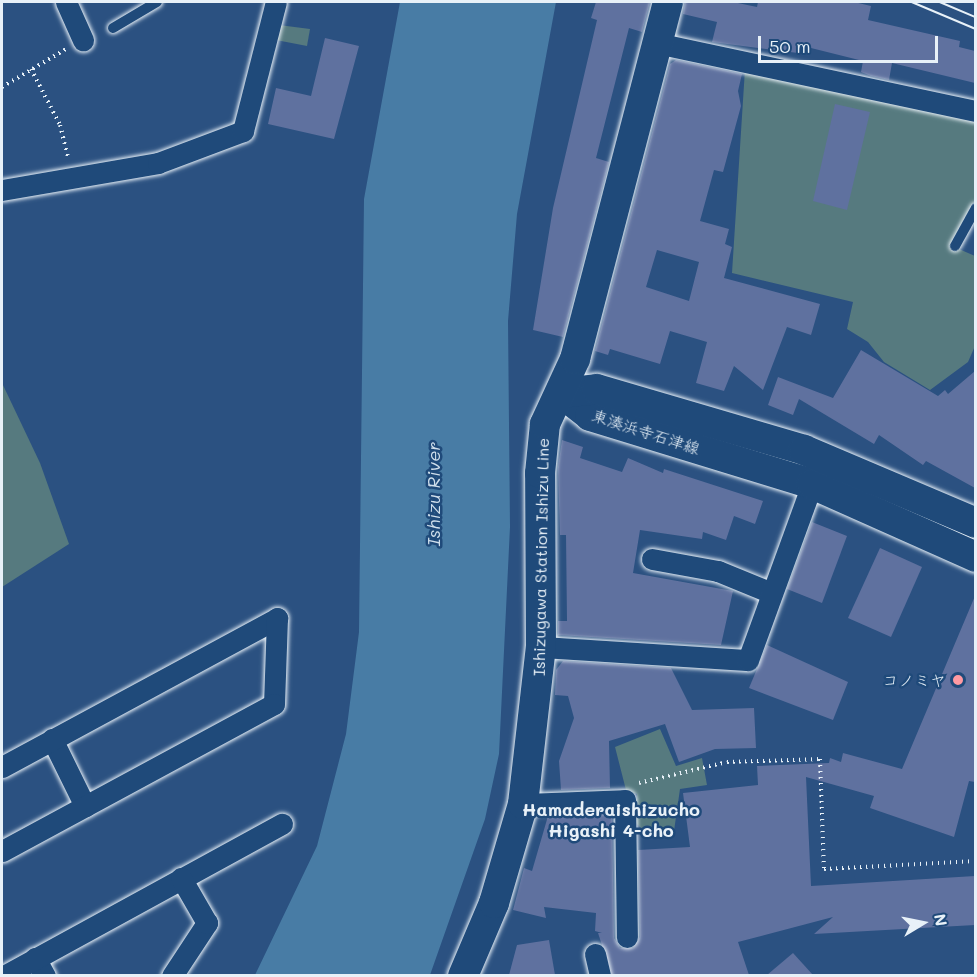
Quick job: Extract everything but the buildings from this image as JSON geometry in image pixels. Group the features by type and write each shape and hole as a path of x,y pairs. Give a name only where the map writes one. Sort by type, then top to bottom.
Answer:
{"main road":[{"name":"Ishizugawa Station Ishizu Line","path":"463,975 494,903 523,804 541,647 542,439 575,359 668,2"},
{"name":"東湊浜寺石津線","path":"561,393 597,389 804,450 975,523"},
{"name":"東湊浜寺石津線","path":"561,393 590,416 812,484 975,557"}],"street":[{"path":"66,2 83,40"},
{"path":"2,190 158,163 243,131 276,2"},
{"path":"656,43 975,111"},
{"path":"541,647 748,660 812,484"},
{"path":"652,559 718,571 772,593"},
{"path":"2,767 277,618 274,704 2,851"},
{"path":"52,739 85,806"},
{"path":"523,804 626,800 627,937"},
{"path":"4,975 40,967 181,878 282,824"},
{"path":"172,975 207,923 181,878"},
{"path":"595,954 600,975"}],"lane":[{"path":"113,28 157,2"},
{"path":"955,246 975,208"}],"path":[{"path":"2,87 83,40"},
{"path":"31,69 60,125 74,178"},
{"path":"636,787 641,780 728,762 820,759 824,869 975,861"}],"green space":[{"path":"279,25 310,29 307,46 276,40"},
{"path":"745,69 975,117 975,200 952,246 975,256 975,346 968,362 930,390 884,362 868,342 847,329 853,302 732,273"},
{"path":"2,383 40,463 69,544 2,587"},
{"path":"660,729 676,766 702,758 707,785 680,789 674,831 641,828 634,821 637,794 626,790 615,747"}],"water":[{"name":"Ishizu River","path":"400,2 556,2 517,214 508,321 510,527 499,754 485,819 430,975 255,975 317,846 346,734 359,632 364,199"}],"tram line":[{"path":"912,2 976,29"},
{"path":"940,2 976,17"}],"place":[{"name":"コノミヤ","path":"958,680"}],"district":[{"name":"Hamaderaishizucho Higashi 4-cho","path":"611,820"}]}
